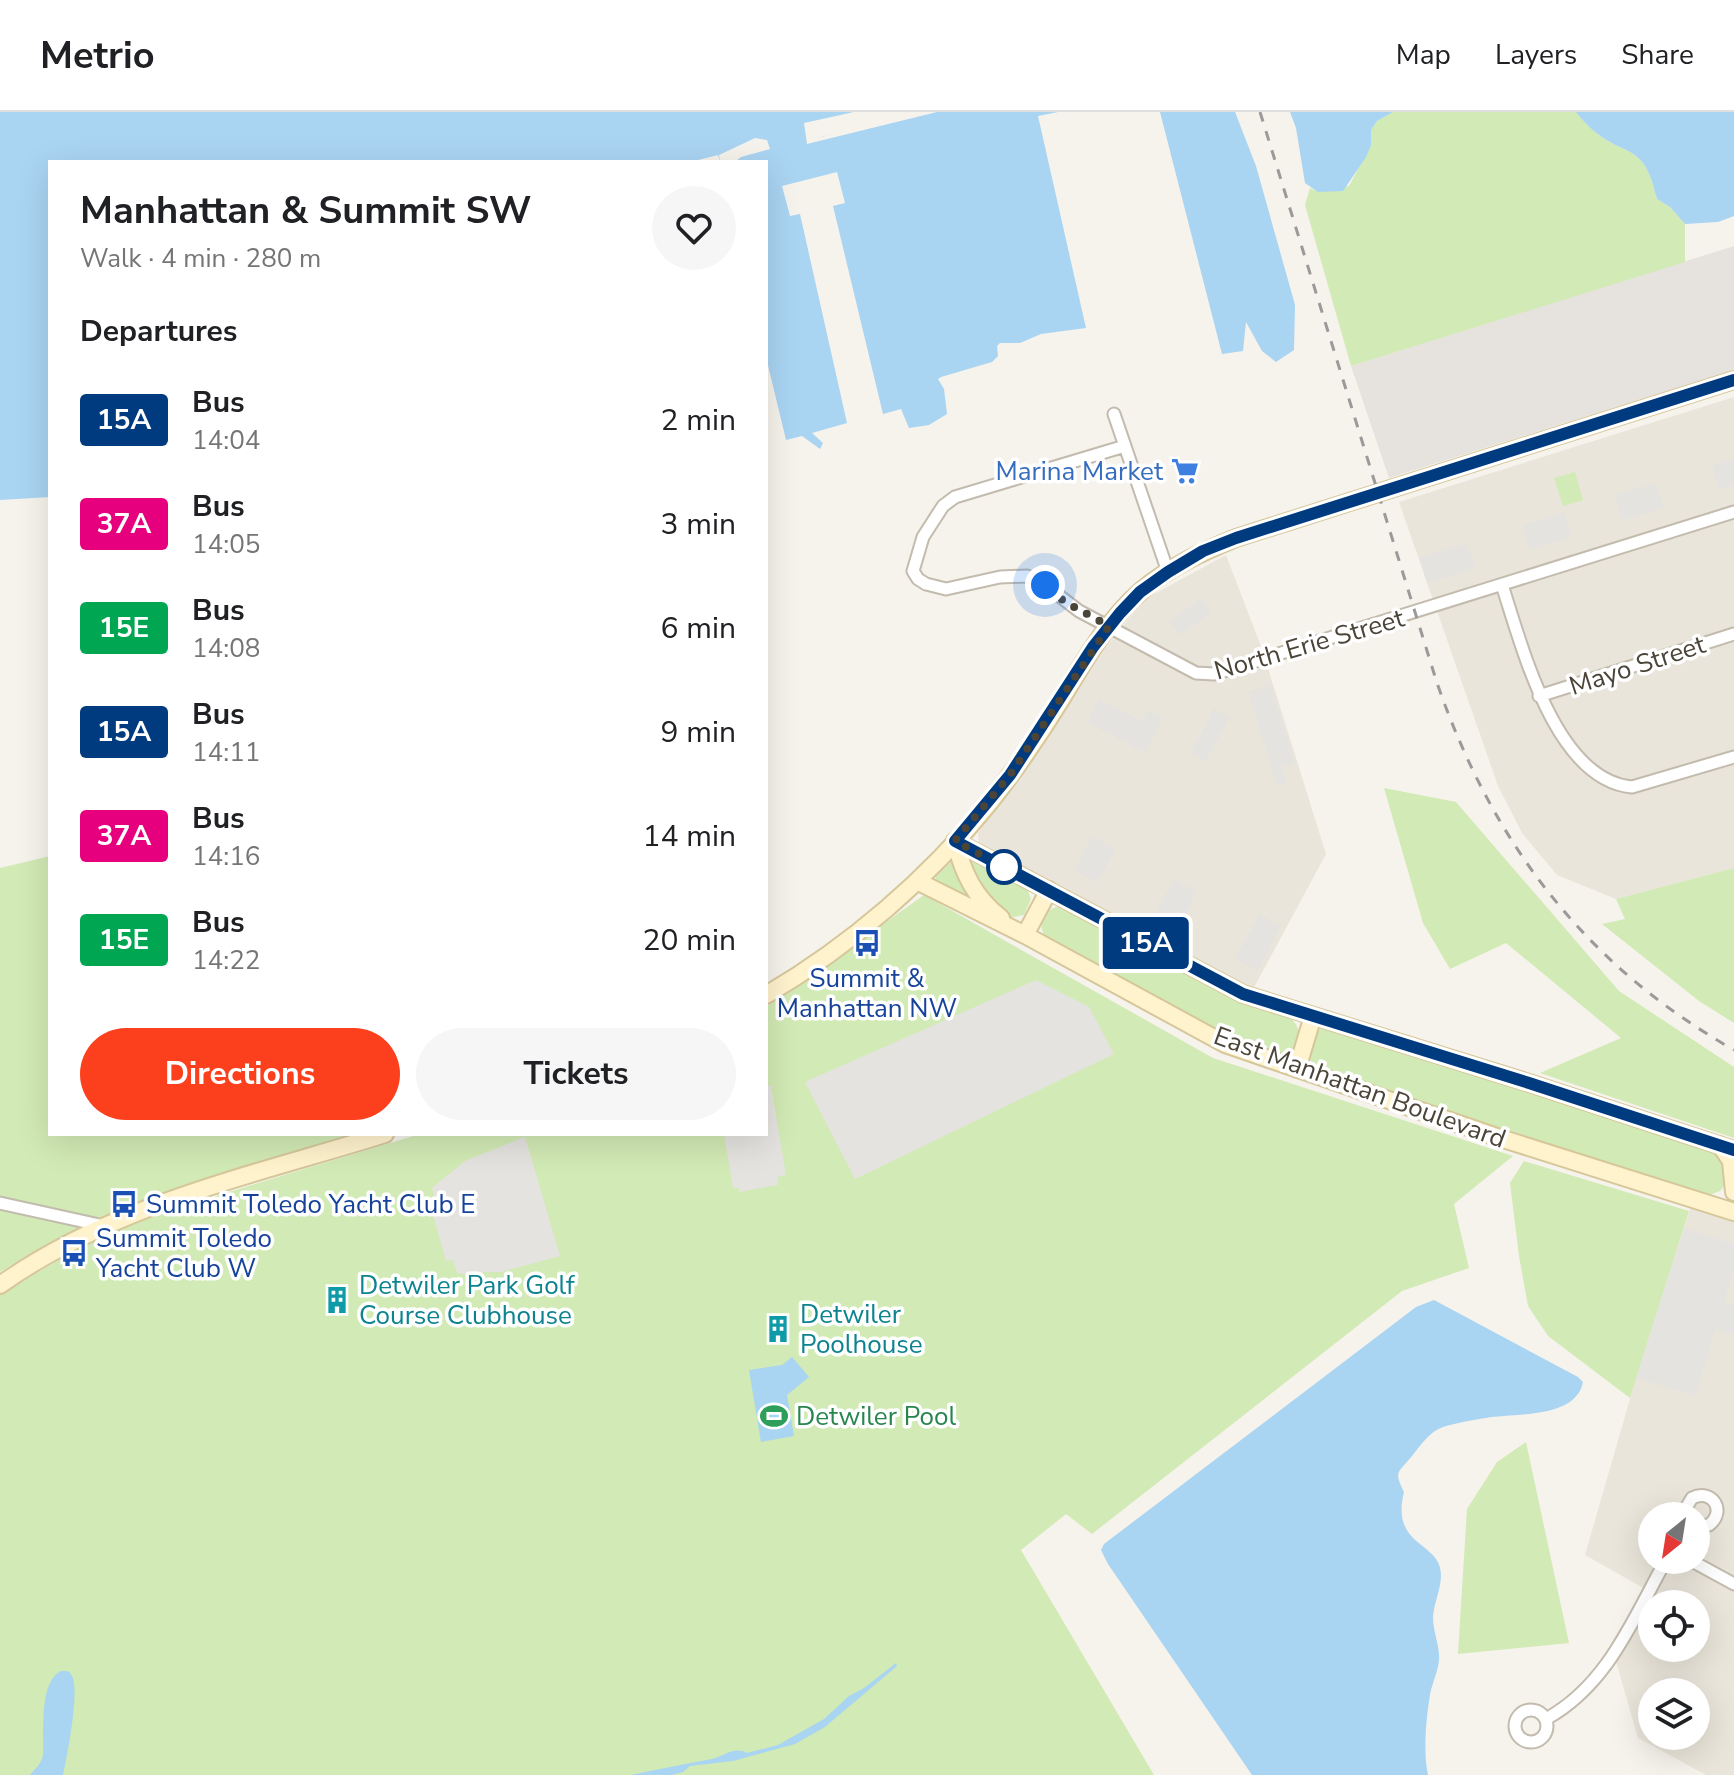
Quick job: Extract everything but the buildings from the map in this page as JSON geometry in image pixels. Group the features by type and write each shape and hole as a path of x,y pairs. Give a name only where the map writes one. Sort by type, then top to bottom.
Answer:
{"street":[{"path":"768,994 843,944 917,881 955,841 1010,775 1109,626 1140,592 1168,572 1203,551 1236,538 1734,380"},
{"path":"1114,414 1168,572"},
{"name":"North Erie Street","path":"1125,446 955,497 943,506 923,537 913,562 913,571 918,579 937,589 957,588 1000,577 1027,576 1045,585 1065,602 1196,673 1214,674 1734,512"},
{"path":"1502,585 1539,696 1581,761 1596,775 1616,785 1644,785 1734,757"},
{"name":"Mayo Street","path":"1539,696 1734,634"},
{"path":"955,841 970,885 988,907 1025,935 1049,890"},
{"name":"East Manhattan Boulevard","path":"955,841 1234,990 1727,1148"},
{"name":"East Manhattan Boulevard","path":"917,881 1025,935 1225,1044 1500,1138 1733,1207"},
{"path":"1297,1069 1313,1016"},
{"path":"0,1285 50,1253 104,1226 213,1185 378,1136"},
{"path":"1727,1148 1734,1192"},
{"path":"0,1203 104,1226"},
{"path":"1690,1502 1702,1495 1712,1498 1718,1507 1717,1518 1710,1524"},
{"path":"1710,1571 1734,1584"},
{"path":"1546,1719 1581,1694 1603,1671 1658,1574"}],"shaded area":[{"path":"1734,246 1734,370 1389,478 1351,366"},
{"path":"1734,397 1734,868 1616,899 1557,875 1522,833 1498,786 1399,502"},
{"path":"1734,458 1734,485 1719,490 1712,465"},
{"path":"1656,483 1664,508 1622,520 1615,495"},
{"path":"1564,512 1572,537 1530,550 1522,525"},
{"path":"1467,543 1475,568 1427,583 1419,558"},
{"path":"1226,555 1262,649 1326,854 1252,991 979,847 978,833 1022,775 1106,647 1145,599"},
{"path":"1201,598 1211,613 1180,635 1169,622"},
{"path":"1271,685 1295,763 1282,767 1286,783 1277,786 1248,692"},
{"path":"1099,699 1142,721 1148,710 1163,718 1145,753 1087,722"},
{"path":"1214,708 1230,717 1206,761 1190,753"},
{"path":"1092,836 1116,849 1097,883 1074,871"},
{"path":"1174,879 1197,892 1179,927 1155,914"},
{"path":"1259,914 1281,926 1258,971 1235,959"},
{"path":"1036,980 1089,1007 1114,1054 855,1179 805,1082"},
{"path":"768,1086 771,1086 786,1175 778,1177 778,1185 739,1192 739,1188 733,1188 724,1136 768,1136"},
{"path":"525,1137 560,1256 501,1272 457,1273 453,1260 446,1261 432,1211 438,1208 432,1188 465,1161"},
{"path":"1695,1193 1734,1205 1734,1775 1706,1775 1660,1750 1710,1750 1710,1678 1638,1678 1638,1738 1611,1644 1638,1600 1638,1662 1710,1662 1710,1590 1644,1590 1585,1555 1636,1378"},
{"path":"1684,1228 1734,1244 1734,1269 1724,1302 1734,1306 1734,1335 1716,1329 1695,1396 1636,1378"}],"green space":[{"path":"1393,112 1576,112 1596,133 1632,153 1643,163 1657,199 1670,207 1685,224 1685,262 1351,366 1305,205 1310,188 1319,192 1349,186 1371,145 1371,130 1377,121"},
{"path":"1575,472 1583,500 1563,506 1554,478"},
{"path":"1384,788 1456,802 1619,991 1734,1067 1734,1138 1540,1073 1621,1038 1506,943 1450,969 1423,923"},
{"path":"965,853 1026,886 1031,899 1024,915 1009,918 982,895"},
{"path":"48,856 48,1136 348,1136 217,1175 128,1207 42,1247 0,1272 0,868"},
{"path":"954,859 984,910 935,882 936,876"},
{"path":"1734,868 1734,1023 1699,1001 1602,924 1625,919 1616,899"},
{"path":"924,895 1213,1058 1513,1156 1454,1204 1469,1268 1402,1291 1092,1534 1066,1514 1021,1550 1154,1775 0,1775 0,1295 84,1245 156,1214 413,1136 768,1136 768,1006"},
{"path":"1060,906 1288,1016 1300,1036 1296,1049 1285,1056 1276,1055 1234,1040 1047,940 1042,929 1043,919 1049,911"},
{"path":"1322,1027 1717,1151 1723,1158 1726,1183 1720,1191 1707,1196 1315,1068 1308,1056 1313,1037"},
{"path":"1524,1161 1689,1211 1630,1398 1548,1336 1528,1306 1510,1183"},
{"path":"1526,1442 1569,1643 1458,1654 1467,1509 1497,1462"}],"water":[{"path":"0,112 854,112 807,125 808,140 928,112 1058,112 1038,116 1086,328 1041,334 1020,343 1000,343 997,346 998,356 992,362 941,377 938,379 944,389 947,414 929,425 909,428 901,409 883,414 833,206 845,203 837,172 782,186 790,216 800,214 847,423 812,433 823,443 820,449 802,436 786,440 768,365 768,160 719,160 718,155 698,160 48,160 48,497 0,500"},
{"path":"1160,112 1235,112 1256,166 1295,305 1294,350 1276,362 1262,351 1246,322 1243,351 1222,354"},
{"path":"1290,112 1393,112 1377,121 1371,130 1371,145 1366,157 1343,191 1318,192 1305,183 1296,128"},
{"path":"1576,112 1734,112 1734,216 1718,222 1685,224 1670,207 1657,199 1643,163 1632,153 1600,136"},
{"path":"1434,1300 1583,1382 1578,1394 1569,1403 1557,1408 1475,1420 1438,1429 1399,1473 1404,1492 1404,1524 1439,1564 1441,1575 1433,1617 1439,1660 1426,1725 1428,1775 1252,1775 1101,1550 1104,1544 1416,1307"},
{"name":"Detwiler Pool","path":"792,1357 809,1377 787,1395 794,1436 761,1442 749,1370 782,1365"},
{"path":"896,1663 897,1666 825,1727 795,1744 733,1761 690,1766 672,1775 631,1775 712,1759 733,1751 747,1753 778,1745 824,1719 849,1696"},
{"path":"61,1671 71,1674 75,1695 63,1775 30,1775 43,1757 44,1708 49,1685"}],"pier":[{"path":"858,112 856,116 811,128 812,136 821,137 917,112 937,112 807,144 804,123"},
{"path":"755,138 767,140 770,149 737,160 720,160 719,155"}],"railway":[{"path":"1260,112 1437,683 1486,796 1516,847 1551,895 1589,939 1633,979 1681,1016 1734,1050"}],"bus line":[{"name":"15A","path":"1734,380 1236,538 1184,561 1140,592 1109,626 1010,775 955,841 1243,994 1734,1150"}],"place":[{"name":"Marina Market","path":"1185,471"},
{"name":"Summit & Manhattan NW","path":"867,943"},
{"name":"Summit Toledo Yacht Club E","path":"124,1204"},
{"name":"Summit Toledo Yacht Club W","path":"74,1253"},
{"name":"Detwiler Park Golf Course Clubhouse","path":"337,1300"},
{"name":"Detwiler Poolhouse","path":"778,1329"},
{"name":"Detwiler Pool","path":"774,1416"}],"route":[{"path":"1004,867 955,841 1010,775 1109,626 1079,611 1045,585"}]}
